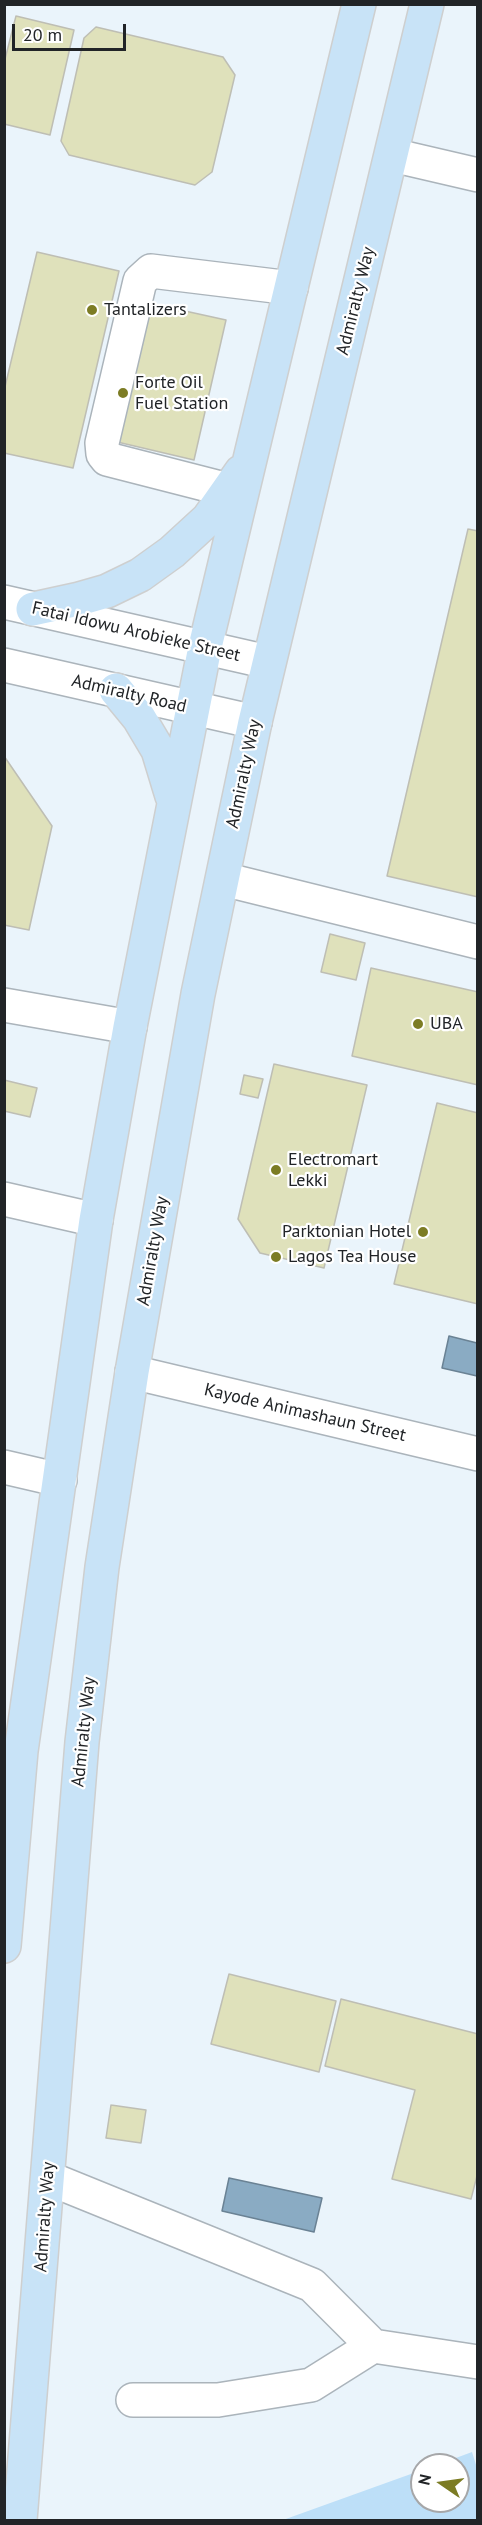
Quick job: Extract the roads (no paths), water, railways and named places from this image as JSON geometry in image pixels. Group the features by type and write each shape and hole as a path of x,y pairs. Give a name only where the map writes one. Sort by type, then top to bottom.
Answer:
{"main road":[{"path":"4,1947 13,1750 60,1480 96,1220 130,1027 205,647 359,4"},
{"name":"Admiralty Way","path":"20,2520 82,1742 102,1567 132,1372 198,994 255,722 428,4"},
{"path":"19,605 80,599 106,591 140,575 172,552 208,519 250,458"},
{"path":"116,690 139,718 158,750 174,802"}],"street":[{"path":"392,155 477,174"},
{"path":"228,490 107,459 103,454 102,443 140,281 151,271 291,288"},
{"name":"Fatai Idowu Arobieke Street","path":"19,605 268,662"},
{"name":"Admiralty Road","path":"4,665 255,722"},
{"path":"223,879 477,942"},
{"path":"4,1005 130,1027"},
{"path":"4,1198 96,1220"},
{"name":"Kayode Animashaun Street","path":"132,1372 477,1454"},
{"path":"4,1467 60,1480"},
{"path":"48,2178 312,2285 373,2346 477,2362"},
{"path":"133,2400 218,2400 311,2385 373,2346"}],"place":[{"name":"Tantalizers","path":"92,310"},
{"name":"Forte Oil Fuel Station","path":"123,393"},
{"name":"UBA","path":"418,1024"},
{"name":"Electromart Lekki","path":"276,1170"},
{"name":"Parktonian Hotel","path":"423,1232"},
{"name":"Lagos Tea House","path":"276,1257"}]}
